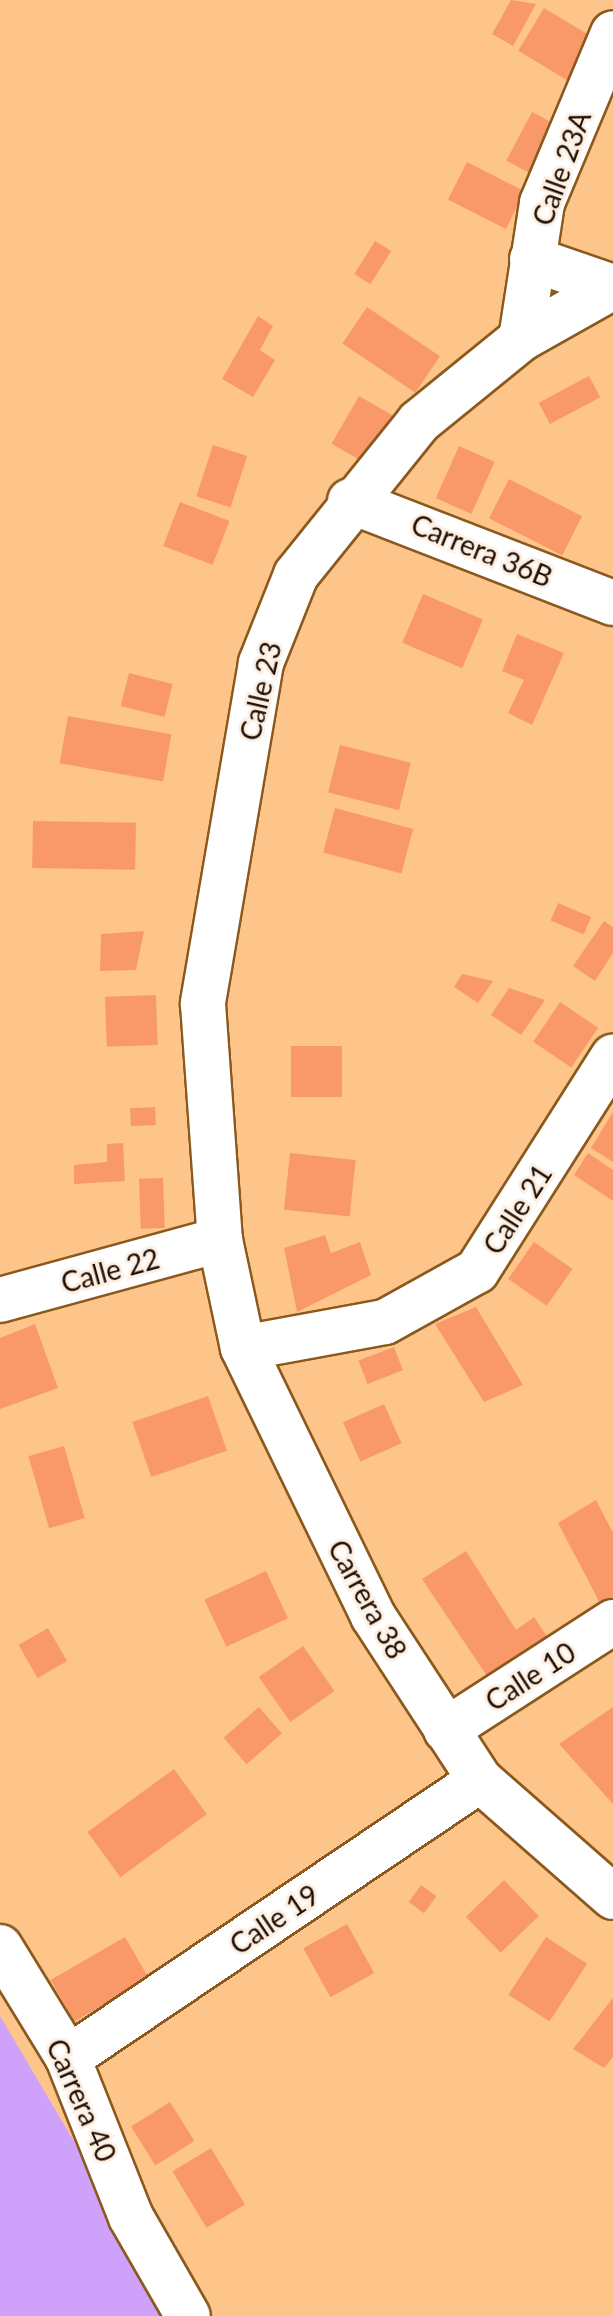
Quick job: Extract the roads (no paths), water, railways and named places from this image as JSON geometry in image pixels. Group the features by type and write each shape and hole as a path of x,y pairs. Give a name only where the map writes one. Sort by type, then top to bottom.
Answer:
{"street":[{"name":"Calle 23A","path":"521,339 542,203 613,33"},
{"name":"Calle 23A","path":"532,259 613,287"},
{"name":"Calle 23","path":"220,1240 203,1004 261,663 296,575 350,501 419,422 521,339 613,287"},
{"name":"Carrera 36B","path":"350,501 613,603"},
{"name":"Calle 21","path":"243,1348 385,1322 477,1271 613,1057"},
{"name":"Calle 22","path":"0,1300 220,1240"},
{"name":"Carrera 38","path":"220,1240 243,1348 373,1616 480,1780 613,1897"},
{"name":"Calle 10","path":"446,1730 613,1622"},
{"name":"Calle 19","path":"68,2058 480,1780"},
{"name":"Carrera 40","path":"0,1947 68,2058 131,2217 188,2316"}]}
